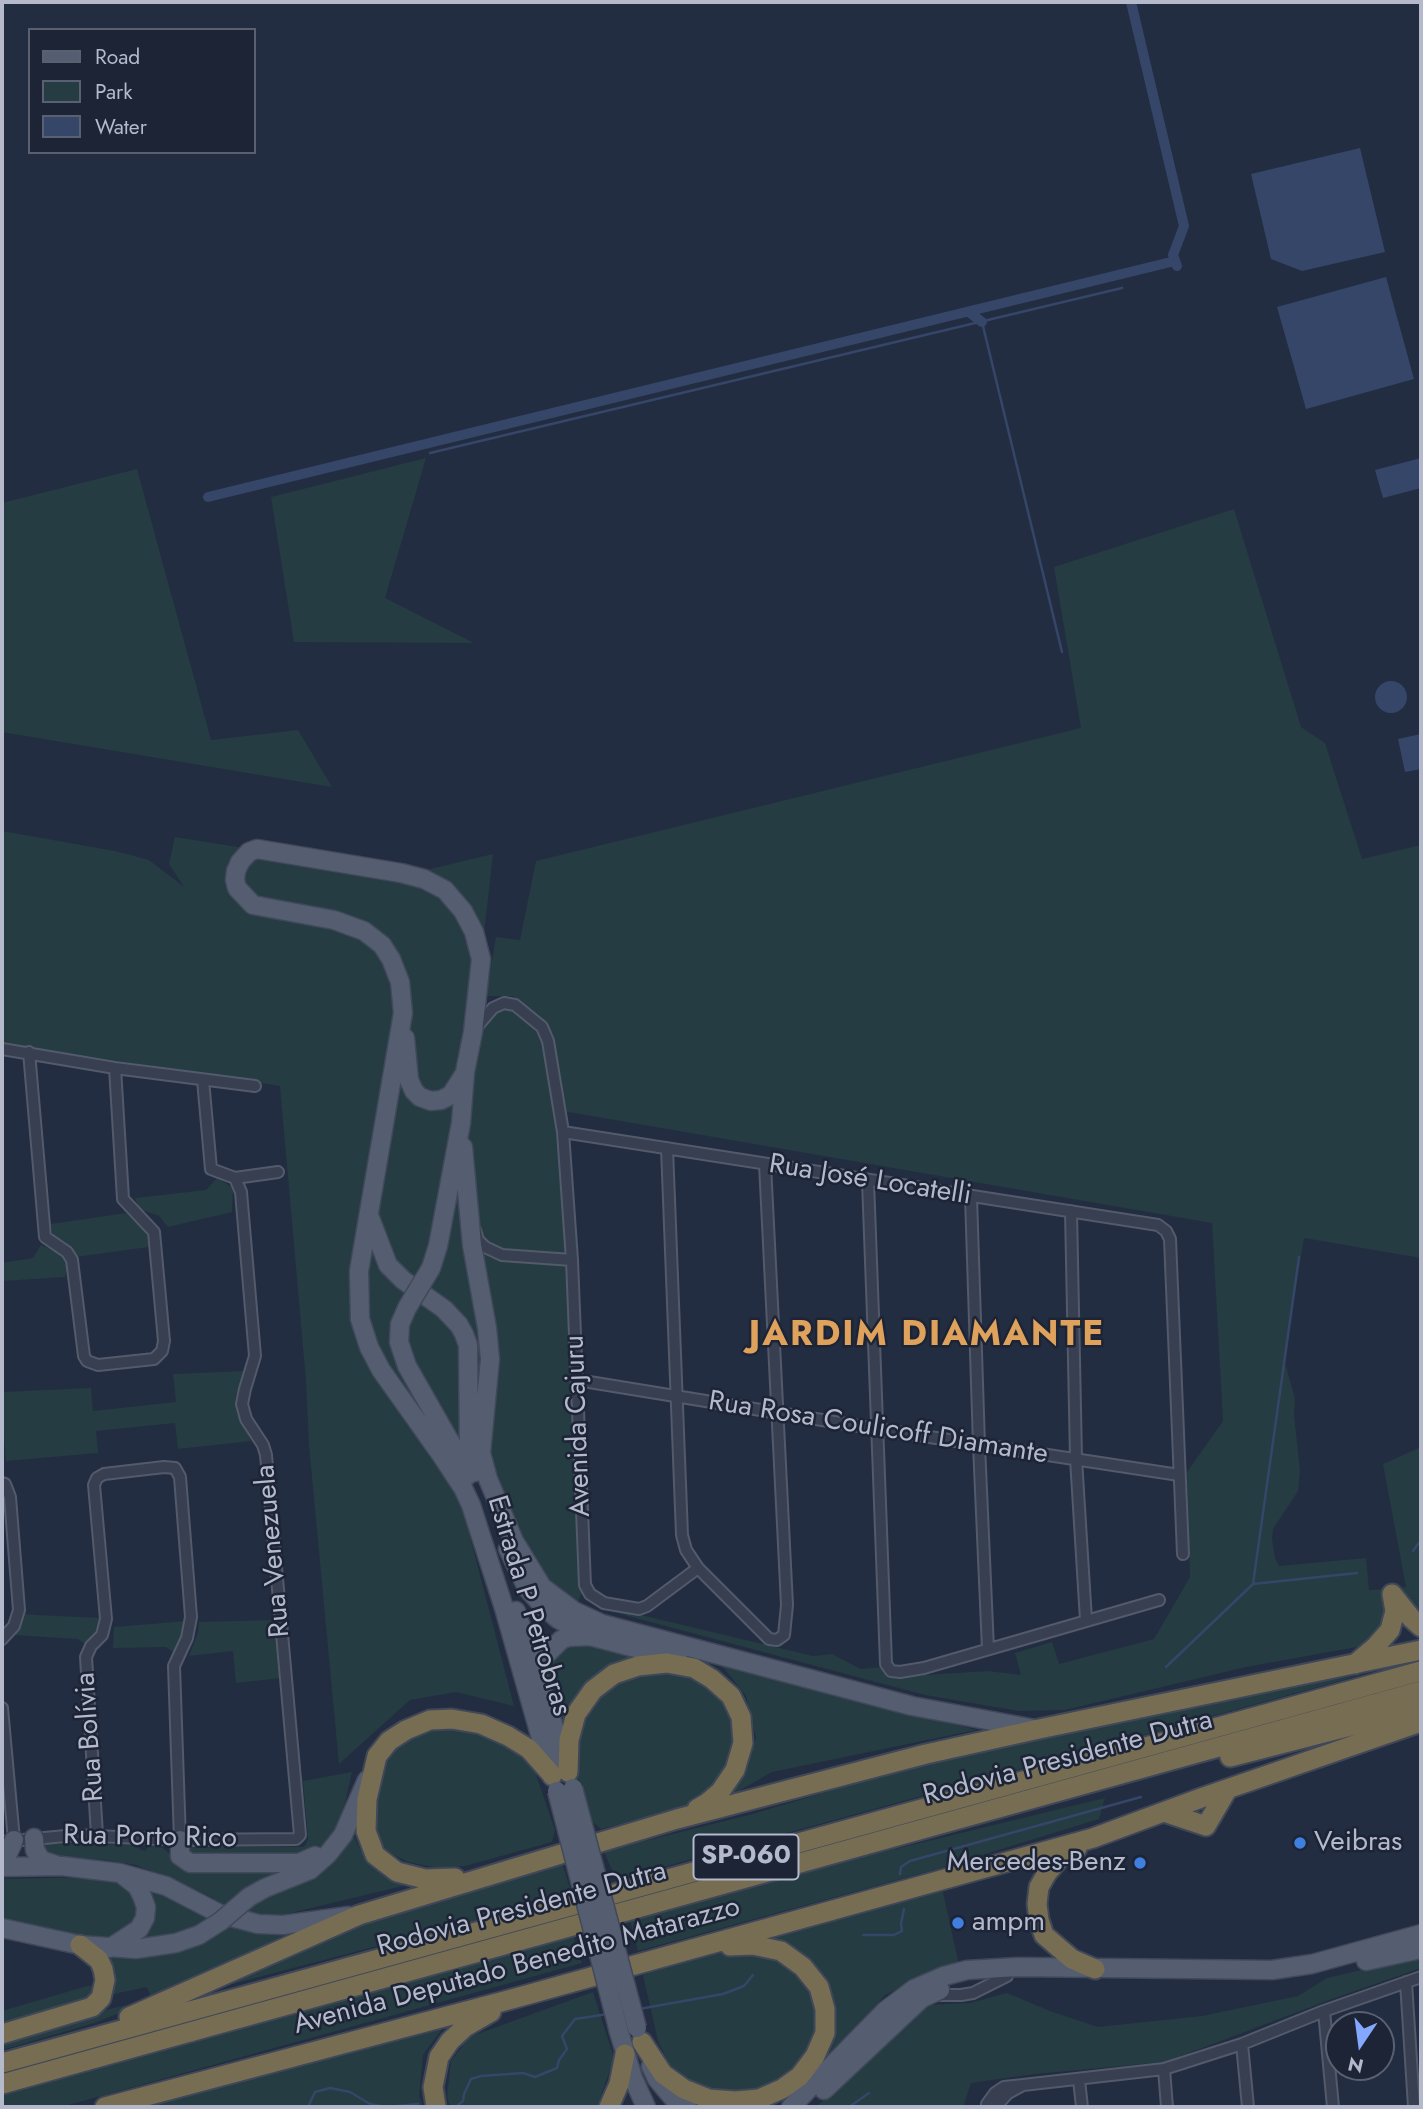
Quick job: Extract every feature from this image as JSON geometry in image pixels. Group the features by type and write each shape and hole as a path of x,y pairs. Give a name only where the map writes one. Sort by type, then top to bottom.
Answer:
{"highway":[{"path":"1353,1666 1390,1630 1395,1611 1392,1594 1421,1627"},
{"path":"71,2043 359,1914 677,1819 926,1754 1421,1650"},
{"path":"562,1781 576,1714 593,1690 614,1674 638,1666 667,1663 694,1668 731,1696 741,1717 743,1743 735,1770 720,1792 707,1803 677,1819"},
{"name":"Rodovia Presidente Dutra","path":"2,2063 1421,1671"},
{"name":"Rodovia Presidente Dutra","path":"2,2084 1421,1691"},
{"path":"986,1811 1164,1774 1421,1708"},
{"path":"477,1878 425,1879 397,1872 375,1855 366,1831 367,1799 377,1756 389,1741 430,1720 452,1719 481,1724 529,1749 562,1781"},
{"name":"Avenida Deputado Benedito Matarazzo","path":"105,2107 512,1999 1093,1838 1421,1722"},
{"path":"1164,1812 1206,1826 1227,1790"},
{"path":"1093,1838 1060,1858 1047,1873 1039,1887 1037,1904 1044,1935 1072,1959 1095,1969"},
{"path":"2,2034 92,2007 101,1998 105,1980 103,1969 99,1960 80,1945"},
{"path":"633,2034 663,2074 684,2089 709,2099 759,2099 782,2089 800,2076 815,2056 825,2033 825,2009 818,1987 803,1966 781,1951 753,1945 694,1948"},
{"path":"436,2107 433,2087 435,2072 439,2057 450,2041 465,2027 512,1999"},
{"path":"609,2107 619,2084 625,2054"}],"main road":[{"path":"465,1072 451,1095 431,1101 420,1097 414,1091 410,1080 400,982 391,959 382,946 364,931 334,920 253,905 237,888 235,880 236,871 245,855 257,849 424,879 444,890 463,911 474,932 481,959 473,1032 465,1072 461,1123 438,1247 431,1268 400,1324 399,1342 407,1366 453,1447 479,1501 535,1666 562,1781 633,2034 657,2079 673,2098 687,2107"},
{"path":"369,1214 403,1013"},
{"path":"461,1123 472,1245 490,1359 481,1453 488,1479 514,1541 542,1587 596,1630 912,1706 1039,1729"},
{"name":"Estrada P Petrobras","path":"369,1214 388,1265 402,1280 444,1309 464,1334 468,1345 470,1461 527,1588 558,1619 596,1630 694,1668"},
{"name":"Estrada P Petrobras","path":"369,1214 359,1271 358,1295 360,1319 369,1347 381,1370 463,1488 562,1781"},
{"path":"535,1666 561,1640 596,1630"},
{"path":"2,1928 80,1945 110,1948 157,1947 199,1935 221,1921 249,1897 310,1870 328,1854 343,1835 377,1756"},
{"path":"180,1840 180,1856 190,1863 299,1863 309,1860 343,1835"},
{"path":"34,1839 35,1850 41,1860 48,1864 120,1873 166,1886 220,1914 258,1924 283,1925 359,1914"},
{"path":"8,1841 2,1865 62,1866"},
{"path":"110,1948 139,1928 145,1918 146,1907 137,1886 120,1873"},
{"path":"791,2107 885,2011 914,1989 944,1976 967,1970 1018,1968 1272,1970 1312,1964 1421,1934"},
{"path":"806,2107 922,1998 970,1979 1007,1976 1282,1979 1421,1949"},
{"path":"633,2034 625,2054 646,2107"}],"street":[{"name":"Avenida Cajuru","path":"473,1032 493,1007 504,1003 515,1005 542,1027 548,1041 563,1132 572,1260 585,1585 590,1594 604,1603 639,1609 647,1606 698,1568"},
{"path":"2,1049 115,1068 255,1086"},
{"path":"29,1052 45,1237 67,1252 72,1260 84,1356 87,1362 98,1364 154,1359 162,1351 164,1341 154,1232 123,1199 115,1068"},
{"path":"203,1080 211,1169 234,1178 278,1172"},
{"name":"Rua José Locatelli","path":"563,1132 1158,1225 1166,1231 1170,1239 1179,1475"},
{"path":"667,1149 682,1535 686,1550 698,1568 769,1639 777,1640 784,1635 787,1605 765,1164"},
{"name":"Rua Venezuela","path":"234,1178 241,1192 255,1347 254,1364 242,1404 246,1419 261,1440 266,1455 298,1800 299,1838"},
{"path":"868,1181 886,1664 891,1671 900,1672 924,1668 1159,1600"},
{"path":"971,1197 989,1649"},
{"path":"468,1207 478,1240 493,1252 572,1260"},
{"path":"1071,1211 1076,1459 1086,1620"},
{"name":"Rua Rosa Coulicoff Diamante","path":"577,1380 1179,1475"},
{"name":"Rua Bolívia","path":"97,1835 86,1657 91,1646 102,1635 106,1619 94,1485 97,1478 104,1474 164,1467 175,1468 180,1477 191,1617 187,1638 174,1666 180,1840"},
{"path":"1179,1475 1183,1555"},
{"path":"2,1639 14,1626 19,1610 10,1497 3,1484"},
{"path":"2,1708 8,1841"},
{"name":"Rua Porto Rico","path":"8,1841 97,1835 180,1840 299,1838"},
{"path":"991,2106 1023,2085 1164,2069 1242,2044 1324,2011 1421,1978"},
{"path":"1406,1982 1414,2107"},
{"path":"1324,2011 1333,2107"},
{"path":"1242,2044 1248,2107"},
{"path":"1164,2069 1167,2107"},
{"path":"1079,2080 1082,2107"}],"green space":[{"path":"426,458 385,598 474,643 294,642 271,497"},
{"path":"137,469 211,740 298,730 332,787 2,732 2,503"},
{"path":"1234,509 1301,727 1325,743 1362,859 1421,845 1421,1258 1304,1238 1284,1359 1295,1399 1294,1415 1300,1470 1298,1491 1273,1529 1272,1539 1279,1566 1366,1558 1369,1590 1390,1589 1390,1610 1373,1644 1246,1667 1065,1710 1019,1711 925,1695 613,1612 641,1615 813,1656 832,1654 861,1669 883,1667 891,1675 909,1676 988,1671 1021,1675 1015,1653 1052,1642 1059,1664 1154,1639 1190,1577 1187,1472 1223,1421 1212,1223 563,1111 585,1585 574,1611 546,1590 490,1484 379,1378 461,1502 514,1706 456,1692 410,1700 339,1764 309,1445 306,1381 280,1086 2,1043 2,831 115,851 149,860 184,887 169,864 175,837 401,873 422,871 493,854 473,1031 504,1003 542,1027 550,1046 546,1023 513,996 486,996 496,937 520,940 536,861 1081,728 1054,567"},
{"path":"217,1178 233,1188 232,1212 168,1227 159,1216 139,1209 135,1198 206,1190"},
{"path":"126,1213 141,1226 149,1238 148,1247 75,1257 73,1249 53,1237 51,1224"},
{"path":"41,1245 60,1253 68,1266 65,1277 2,1281 2,1263 33,1258"},
{"path":"245,1371 241,1386 240,1412 251,1441 178,1449 175,1423 96,1431 98,1453 6,1461 2,1435 2,1392 91,1388 93,1411 176,1402 173,1374"},
{"path":"1421,1447 1421,1622 1392,1589 1406,1587 1383,1464"},
{"path":"23,1614 101,1618 100,1626 85,1644 78,1639 14,1635"},
{"path":"275,1620 281,1678 236,1683 233,1651 189,1656 198,1633 199,1622"},
{"path":"186,1621 180,1642 173,1652 166,1647 113,1648 114,1627"},
{"path":"577,1641 603,1646 631,1657 606,1670 570,1709 561,1727 543,1672 546,1661 566,1644"},
{"path":"719,1662 976,1730 772,1772 730,1796 748,1767 756,1738 746,1696"},
{"path":"636,1668 696,1673 727,1699 735,1733 731,1757 707,1795 693,1805 601,1829 578,1798 571,1774 570,1754 589,1700"},
{"path":"1365,1674 616,1880 604,1851 749,1815 1005,1739"},
{"path":"462,1726 493,1735 521,1753 533,1766 555,1830 552,1842 465,1866 437,1868 408,1862 386,1851 371,1830 378,1767 397,1743 418,1731"},
{"path":"352,1772 340,1825 324,1847 315,1854 190,1857 186,1846 303,1847 308,1839 303,1781"},
{"path":"1105,1798 1099,1819 937,1869 638,1951 630,1921 850,1860"},
{"path":"351,1831 361,1851 374,1864 411,1884 282,1915 247,1916 243,1910 309,1875"},
{"path":"47,1843 138,1845 139,1849 146,1851 149,1844 163,1848 179,1862 289,1868 238,1894 223,1905 186,1885 136,1865 51,1856 41,1849"},
{"path":"562,1863 572,1895 217,1988 340,1929"},
{"path":"105,1877 123,1881 135,1892 139,1906 137,1915 127,1929 111,1937 72,1934 2,1920 2,1879"},
{"path":"143,1880 213,1912 204,1922 184,1934 142,1941"},
{"path":"941,1883 959,1965 941,1970 885,1995 829,2060 794,2073 755,2095 719,2094 684,2079 669,2064 658,2041 643,1975 779,1930"},
{"path":"228,1923 301,1927 153,2000 94,2023 2,2050 2,2039 90,2013 152,2000 147,1987 104,1996 105,1954"},
{"path":"573,1935 582,1963 61,2107 2,2107 2,2093"},
{"path":"1421,1956 1421,1968 1165,2062 971,2083 963,2107 816,2107 926,2005 970,2003 1007,1993 1098,2027 1202,2016 1298,1996 1327,1978"},
{"path":"93,1986 94,1991 90,1996 2,2023 2,2011"},
{"path":"593,1992 614,2058 597,2107 450,2107 447,2097 451,2061 469,2037"},
{"path":"445,2025 423,2055 419,2096 423,2107 174,2107 143,2104"}],"water":[{"path":"1360,148 1385,252 1302,271 1271,259 1251,174"},
{"path":"1386,277 1414,379 1306,409 1277,307"},
{"path":"1421,458 1421,488 1383,498 1375,470"},
{"path":"1391,681 1402,686 1407,697 1402,708 1391,713 1380,708 1375,697 1380,686"},
{"path":"1421,734 1421,769 1405,772 1398,739"}],"waterway":[{"path":"1131,2 1184,226 1173,255 1177,266"},
{"path":"208,497 1175,261"},
{"path":"430,453 1122,288"},
{"path":"969,312 982,322"},
{"path":"982,322 1062,652"},
{"path":"1253,1584 1299,1257"},
{"path":"1413,1551 1421,1540"},
{"path":"1166,1667 1253,1584 1357,1573"},
{"path":"900,1874 901,1867 910,1861 1141,1797"},
{"path":"863,1935 894,1935 902,1931 904,1909"},
{"path":"639,2009 723,1994 744,1986 753,1975"},
{"path":"457,2106 463,2101 471,2079 523,2073 535,2077 557,2068 567,2049 562,2036 575,2019 608,2014"},
{"path":"308,2107 315,2092 330,2088 350,2092 370,2104 386,2107 418,2104"},
{"path":"849,2107 869,2093"}],"place":[{"name":"Veibras","path":"1300,1843"},
{"name":"Mercedes-Benz","path":"1140,1863"},
{"name":"ampm","path":"958,1923"}],"district":[{"name":"JARDIM DIAMANTE","path":"927,1337"}]}
